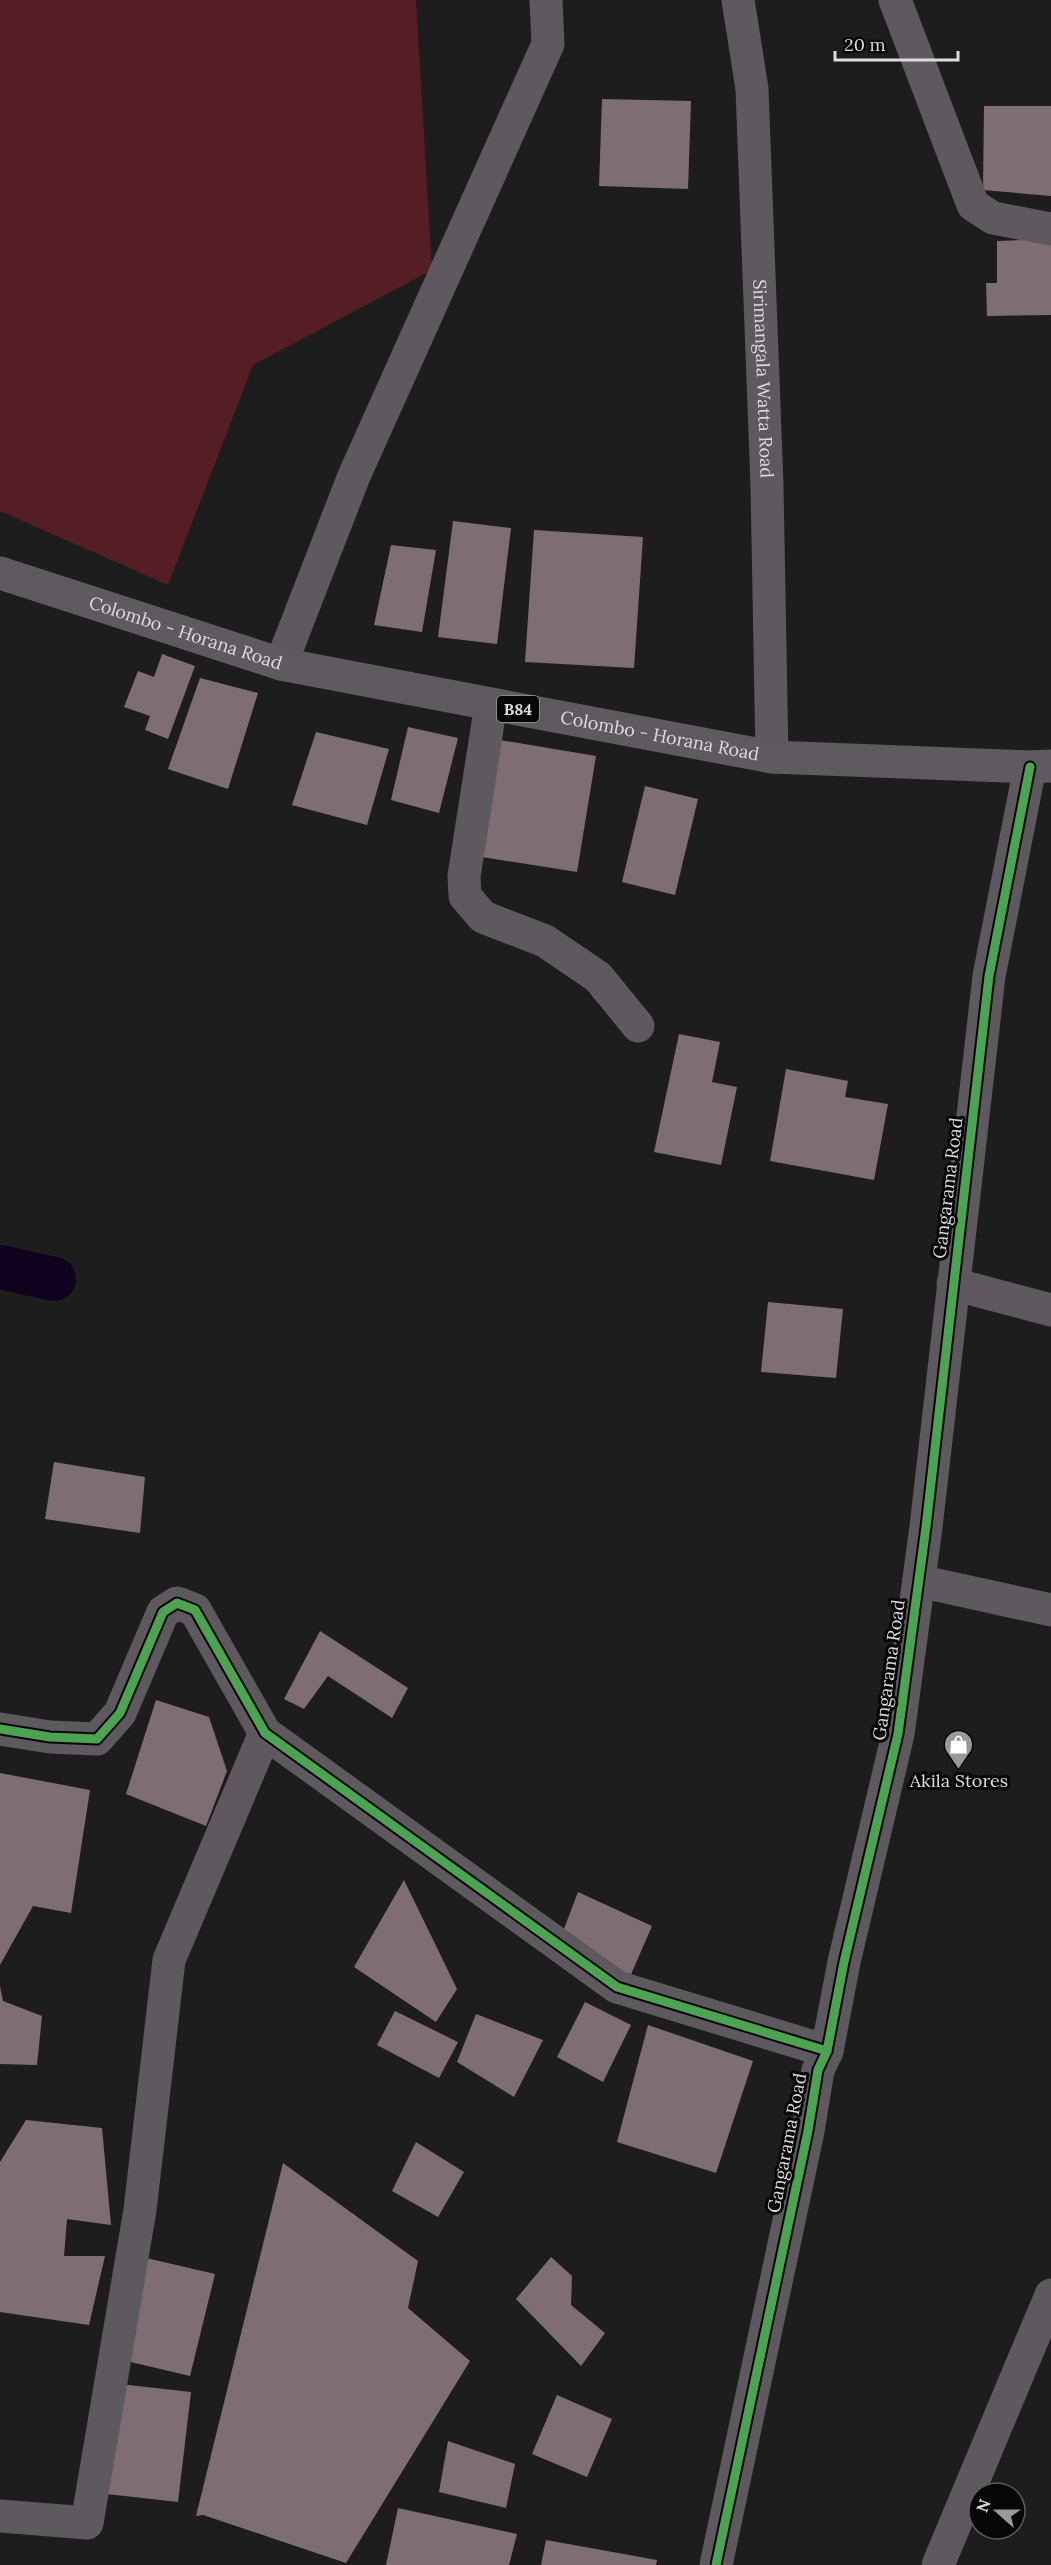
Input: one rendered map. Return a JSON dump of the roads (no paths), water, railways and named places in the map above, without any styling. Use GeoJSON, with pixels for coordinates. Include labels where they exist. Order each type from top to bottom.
{"type":"FeatureCollection","features":[{"type":"Feature","properties":{"kind":"main road","name":"Colombo - Horana Road"},"geometry":{"type":"LineString","coordinates":[[0,573],[281,664],[772,757],[1040,766]]}},
{"type":"Feature","properties":{"kind":"street"},"geometry":{"type":"LineString","coordinates":[[281,664],[354,476],[548,44],[546,0]]}},
{"type":"Feature","properties":{"kind":"street","name":"Sirimangala Watta Road"},"geometry":{"type":"LineString","coordinates":[[738,0],[752,88],[767,485],[772,757]]}},
{"type":"Feature","properties":{"kind":"street"},"geometry":{"type":"LineString","coordinates":[[895,0],[973,205],[993,218],[1051,229]]}},
{"type":"Feature","properties":{"kind":"street"},"geometry":{"type":"LineString","coordinates":[[491,704],[464,876],[465,896],[483,917],[545,941],[598,977],[638,1026]]}},
{"type":"Feature","properties":{"kind":"street","name":"Gangarama Road"},"geometry":{"type":"LineString","coordinates":[[716,2565],[808,2131],[818,2070],[827,2051],[844,1962],[898,1734],[919,1581],[989,976],[1040,766]]}},
{"type":"Feature","properties":{"kind":"street"},"geometry":{"type":"LineString","coordinates":[[953,1284],[1051,1310]]}},
{"type":"Feature","properties":{"kind":"street"},"geometry":{"type":"LineString","coordinates":[[919,1581],[1051,1610]]}},
{"type":"Feature","properties":{"kind":"street"},"geometry":{"type":"LineString","coordinates":[[0,1729],[50,1737],[97,1739],[120,1713],[163,1612],[177,1604],[195,1610],[265,1733],[617,1987],[827,2051]]}},
{"type":"Feature","properties":{"kind":"street"},"geometry":{"type":"LineString","coordinates":[[0,2516],[87,2523],[140,2210],[169,1960],[265,1733]]}},
{"type":"Feature","properties":{"kind":"street"},"geometry":{"type":"LineString","coordinates":[[938,2565],[1051,2295]]}},
{"type":"Feature","properties":{"kind":"waterway"},"geometry":{"type":"LineString","coordinates":[[0,1267],[54,1279]]}},
{"type":"Feature","properties":{"kind":"place","name":"Akila Stores"},"geometry":{"type":"Point","coordinates":[959,1770]}}]}
